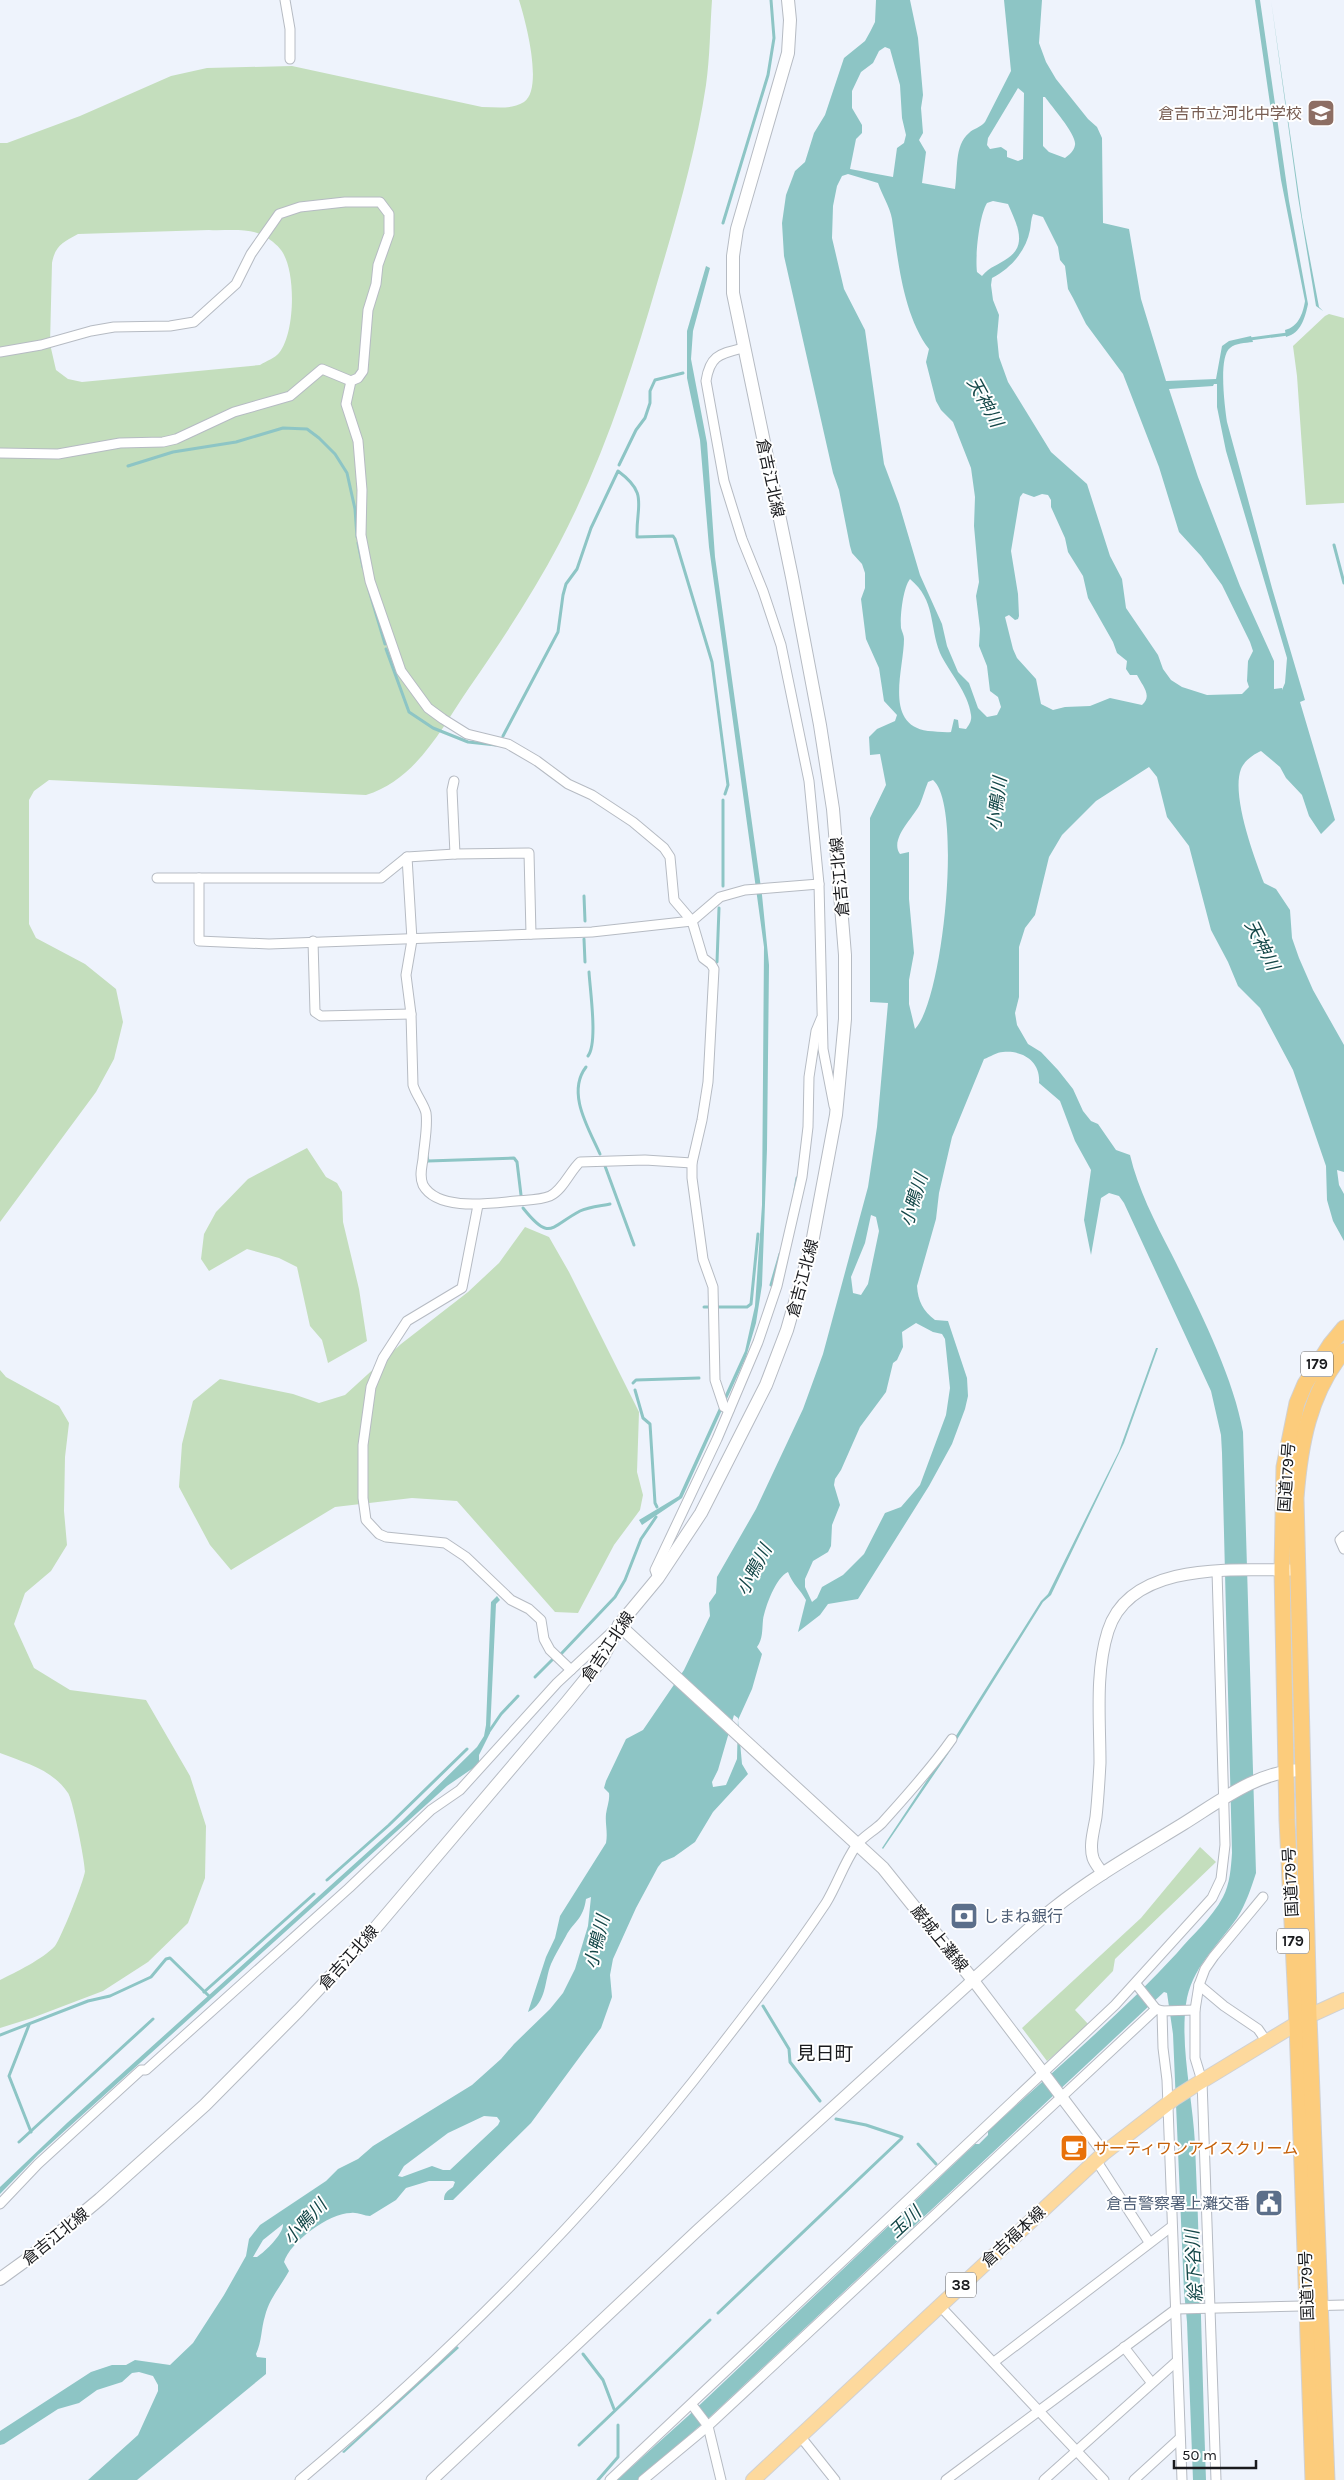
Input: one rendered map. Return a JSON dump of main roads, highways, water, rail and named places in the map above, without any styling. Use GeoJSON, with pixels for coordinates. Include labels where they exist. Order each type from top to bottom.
{"type":"FeatureCollection","features":[{"type":"Feature","properties":{"kind":"highway","name":"国道179号"},"geometry":{"type":"LineString","coordinates":[[1303,2020],[1287,1820],[1282,1570],[1284,1467],[1297,1404],[1318,1362],[1344,1328]]}},
{"type":"Feature","properties":{"kind":"highway","name":"国道179号"},"geometry":{"type":"LineString","coordinates":[[1313,2480],[1313,2305],[1303,2020],[1302,1770],[1296,1498],[1307,1423],[1325,1380],[1344,1352]]}},
{"type":"Feature","properties":{"kind":"highway","name":"国道179号"},"geometry":{"type":"LineString","coordinates":[[1313,2305],[1327,2480]]}},
{"type":"Feature","properties":{"kind":"main road","name":"倉吉江北線"},"geometry":{"type":"LineString","coordinates":[[0,2279],[29,2258],[114,2186],[205,2104],[299,2010],[372,1932],[567,1702],[602,1659],[620,1625],[658,1578],[702,1513],[766,1385],[787,1330],[812,1243],[836,1115],[845,1029],[845,955],[833,810],[820,726],[792,577],[733,294],[733,256],[737,229],[788,53],[790,20],[788,0]]}},
{"type":"Feature","properties":{"kind":"main road","name":"巌城上灘線"},"geometry":{"type":"LineString","coordinates":[[620,1625],[883,1868],[973,1980],[1053,1909],[1103,1874],[1225,1797],[1267,1776],[1287,1770],[1302,1770]]}},
{"type":"Feature","properties":{"kind":"main road","name":"倉吉福本線"},"geometry":{"type":"LineString","coordinates":[[753,2480],[1100,2156],[1171,2101],[1199,2082],[1303,2020],[1344,2000]]}},
{"type":"Feature","properties":{"kind":"water"},"geometry":{"type":"Polygon","coordinates":[[[876,0],[910,0],[918,38],[923,95],[921,108],[923,133],[919,140],[926,152],[922,183],[955,189],[961,144],[969,133],[985,122],[1011,71],[1004,0],[1042,0],[1039,43],[1046,62],[1056,79],[1088,119],[1097,127],[1102,138],[1103,223],[1129,229],[1141,299],[1166,381],[1216,379],[1222,346],[1229,341],[1251,336],[1253,342],[1235,345],[1226,353],[1223,383],[1227,422],[1272,588],[1305,700],[1300,702],[1335,820],[1321,834],[1309,816],[1302,795],[1286,778],[1280,767],[1261,751],[1242,766],[1239,780],[1241,810],[1264,883],[1276,889],[1290,910],[1292,938],[1299,958],[1313,990],[1344,1045],[1344,1172],[1337,1170],[1339,1185],[1344,1194],[1344,1241],[1333,1221],[1327,1200],[1326,1166],[1293,1070],[1260,1008],[1238,986],[1211,930],[1189,846],[1167,817],[1157,777],[1149,767],[1096,801],[1062,835],[1049,857],[1035,915],[1025,928],[1019,947],[1019,997],[1015,1013],[1017,1025],[1028,1044],[1041,1052],[1058,1070],[1073,1089],[1083,1111],[1091,1121],[1098,1124],[1116,1150],[1130,1155],[1148,1205],[1203,1317],[1223,1364],[1243,1432],[1256,1873],[1240,1913],[1206,1958],[1193,1979],[1186,2004],[1185,2021],[1186,2056],[1195,2144],[1206,2480],[1193,2480],[1173,2034],[1167,1993],[1164,1992],[712,2415],[638,2480],[617,2480],[688,2416],[975,2144],[979,2144],[988,2135],[988,2131],[1132,2000],[1208,1919],[1223,1897],[1227,1887],[1232,1853],[1222,1453],[1221,1435],[1211,1391],[1124,1203],[1119,1196],[1109,1193],[1101,1198],[1091,1255],[1084,1220],[1091,1170],[1075,1141],[1060,1101],[1039,1083],[1039,1076],[1034,1063],[1024,1055],[1003,1052],[984,1059],[952,1137],[939,1193],[936,1219],[917,1286],[920,1301],[927,1313],[935,1320],[948,1321],[967,1378],[968,1396],[952,1444],[929,1486],[858,1599],[828,1604],[820,1615],[798,1632],[806,1600],[788,1572],[775,1586],[766,1608],[761,1638],[757,1647],[762,1654],[752,1689],[738,1720],[742,1764],[748,1774],[713,1812],[695,1842],[674,1857],[662,1862],[658,1867],[636,1908],[613,1959],[610,1975],[612,1997],[601,2028],[531,2123],[453,2200],[444,2200],[444,2198],[446,2192],[453,2187],[455,2182],[429,2181],[406,2188],[396,2200],[370,2216],[353,2213],[342,2214],[322,2223],[302,2238],[288,2254],[284,2262],[289,2271],[269,2304],[264,2321],[256,2354],[257,2357],[266,2358],[266,2374],[137,2480],[88,2480],[138,2435],[158,2391],[158,2385],[153,2376],[139,2372],[132,2373],[122,2382],[97,2390],[79,2403],[58,2409],[0,2445],[0,2431],[91,2372],[112,2365],[126,2365],[135,2360],[170,2365],[193,2343],[224,2295],[246,2256],[249,2239],[260,2225],[326,2181],[338,2169],[358,2159],[373,2146],[472,2085],[501,2059],[563,1993],[575,1969],[588,1926],[591,1897],[586,1899],[583,1912],[569,1931],[553,1961],[539,2003],[528,2012],[546,1957],[555,1938],[560,1916],[606,1843],[606,1814],[609,1793],[604,1788],[606,1781],[626,1739],[643,1730],[684,1670],[710,1616],[709,1603],[716,1593],[717,1577],[756,1509],[803,1409],[823,1354],[868,1187],[877,1127],[888,1003],[870,1002],[870,818],[886,785],[880,754],[870,755],[869,737],[877,729],[895,721],[897,715],[884,701],[879,668],[866,639],[861,599],[865,588],[865,573],[862,564],[852,553],[850,546],[839,490],[833,473],[784,256],[782,223],[786,195],[795,171],[805,162],[814,133],[825,115],[844,58],[865,41],[875,22],[876,0]],[[885,47],[879,51],[873,63],[861,72],[852,91],[852,108],[862,125],[862,133],[856,139],[850,169],[893,177],[897,148],[904,143],[906,135],[902,118],[900,85],[890,49],[885,47]],[[1018,88],[988,138],[987,145],[990,149],[1001,147],[1007,151],[1007,157],[1018,161],[1023,159],[1024,93],[1018,88]],[[1043,97],[1043,146],[1049,152],[1065,158],[1074,149],[1075,140],[1063,121],[1045,97],[1043,97]],[[848,174],[842,176],[837,186],[833,206],[832,238],[844,289],[865,330],[884,464],[899,504],[920,575],[942,624],[947,646],[958,672],[969,683],[978,708],[987,717],[997,715],[1001,707],[998,697],[990,691],[987,666],[979,646],[980,629],[976,596],[979,582],[974,526],[975,497],[971,468],[953,422],[941,410],[936,401],[926,362],[929,349],[920,335],[907,304],[899,269],[891,214],[878,183],[848,174]],[[993,201],[987,203],[982,217],[977,247],[977,272],[982,276],[1014,252],[1018,246],[1019,239],[1017,225],[1008,204],[993,201]],[[1033,214],[1028,238],[1021,252],[1011,264],[992,278],[991,285],[993,300],[999,315],[997,337],[999,357],[1008,382],[1051,452],[1087,484],[1110,556],[1122,579],[1126,608],[1158,655],[1163,669],[1171,680],[1182,687],[1207,695],[1242,694],[1249,687],[1247,681],[1248,661],[1253,651],[1250,642],[1222,585],[1201,556],[1179,532],[1159,467],[1123,374],[1086,324],[1068,289],[1065,266],[1060,260],[1058,247],[1043,217],[1033,214]],[[1217,384],[1213,386],[1169,389],[1198,477],[1240,586],[1274,661],[1274,689],[1282,688],[1282,690],[1285,683],[1287,658],[1226,451],[1217,407],[1217,384]],[[1023,493],[1020,497],[1011,551],[1018,594],[1018,619],[1015,620],[1009,615],[1005,617],[1017,658],[1036,679],[1041,704],[1053,710],[1065,707],[1090,706],[1110,698],[1142,705],[1145,702],[1147,694],[1144,687],[1137,675],[1130,675],[1126,669],[1127,661],[1117,653],[1113,642],[1088,598],[1083,576],[1068,552],[1065,538],[1051,507],[1051,500],[1048,495],[1042,494],[1034,497],[1023,493]],[[910,579],[904,595],[901,628],[904,639],[899,694],[905,718],[914,727],[928,731],[951,732],[954,719],[958,720],[959,728],[966,729],[971,719],[969,707],[963,691],[940,653],[931,614],[924,596],[910,579]],[[933,780],[928,782],[920,804],[900,835],[897,848],[900,854],[909,852],[909,899],[914,953],[909,980],[909,1004],[915,1029],[925,1011],[934,982],[946,903],[948,862],[947,826],[942,797],[933,780]],[[871,1215],[865,1243],[851,1277],[853,1293],[861,1295],[868,1284],[879,1231],[876,1217],[871,1215]],[[916,1323],[902,1332],[903,1347],[897,1360],[893,1363],[886,1392],[860,1427],[841,1470],[835,1479],[834,1485],[840,1505],[832,1525],[831,1546],[828,1552],[813,1561],[805,1579],[805,1587],[812,1602],[817,1598],[822,1587],[843,1575],[864,1554],[885,1513],[901,1507],[920,1485],[946,1415],[950,1388],[945,1339],[942,1334],[933,1332],[916,1323]],[[734,1715],[718,1770],[712,1782],[713,1787],[726,1785],[737,1759],[738,1718],[734,1715]],[[484,2116],[448,2133],[404,2166],[398,2176],[402,2177],[432,2166],[443,2170],[450,2170],[500,2121],[497,2117],[484,2116]],[[283,2224],[263,2240],[253,2257],[257,2257],[278,2237],[283,2224]]]}},
{"type":"Feature","properties":{"kind":"water"},"geometry":{"type":"Polygon","coordinates":[[[1255,0],[1260,0],[1289,201],[1308,304],[1304,320],[1299,328],[1286,337],[1285,330],[1297,323],[1303,311],[1305,301],[1281,180],[1255,0]]]}},
{"type":"Feature","properties":{"kind":"water"},"geometry":{"type":"Polygon","coordinates":[[[1271,0],[1302,217],[1319,307],[1323,311],[1316,306],[1298,197],[1271,0]]]}},
{"type":"Feature","properties":{"kind":"water"},"geometry":{"type":"Polygon","coordinates":[[[706,266],[710,268],[693,331],[691,359],[707,443],[715,557],[762,895],[769,965],[767,1149],[762,1285],[756,1323],[746,1357],[682,1498],[642,1525],[639,1520],[679,1496],[745,1351],[755,1306],[762,1205],[764,947],[709,547],[700,440],[687,378],[687,331],[706,266]]]}},
{"type":"Feature","properties":{"kind":"water"},"geometry":{"type":"Polygon","coordinates":[[[1156,1348],[1158,1348],[1124,1443],[1051,1595],[1043,1602],[948,1754],[883,1849],[1041,1601],[1048,1594],[1119,1451],[1156,1348]]]}},
{"type":"Feature","properties":{"kind":"water"},"geometry":{"type":"Polygon","coordinates":[[[497,1596],[500,1600],[496,1604],[490,1733],[479,1755],[479,1764],[447,1786],[38,2155],[0,2194],[0,2187],[67,2123],[401,1822],[477,1747],[484,1736],[486,1725],[491,1602],[497,1596]]]}},
{"type":"Feature","properties":{"kind":"water"},"geometry":{"type":"Polygon","coordinates":[[[457,2346],[459,2348],[344,2453],[342,2452],[457,2346]]]}},
{"type":"Feature","properties":{"kind":"waterway"},"geometry":{"type":"LineString","coordinates":[[723,223],[768,75],[774,38],[771,0]]}},
{"type":"Feature","properties":{"kind":"waterway"},"geometry":{"type":"LineString","coordinates":[[1250,339],[1288,334]]}},
{"type":"Feature","properties":{"kind":"waterway"},"geometry":{"type":"LineString","coordinates":[[619,465],[636,430],[645,418],[650,403],[650,391],[655,380],[683,373]]}},
{"type":"Feature","properties":{"kind":"waterway"},"geometry":{"type":"LineString","coordinates":[[128,466],[173,452],[236,442],[283,428],[307,429],[335,454],[347,473],[355,509],[357,537]]}},
{"type":"Feature","properties":{"kind":"waterway"},"geometry":{"type":"LineString","coordinates":[[503,736],[558,632],[566,584],[577,569],[591,528],[618,471],[628,479],[637,493],[639,500],[637,537],[673,536],[675,539],[712,662],[728,785],[725,794]]}},
{"type":"Feature","properties":{"kind":"waterway"},"geometry":{"type":"LineString","coordinates":[[358,543],[363,567]]}},
{"type":"Feature","properties":{"kind":"waterway"},"geometry":{"type":"LineString","coordinates":[[1334,545],[1344,583]]}},
{"type":"Feature","properties":{"kind":"waterway"},"geometry":{"type":"LineString","coordinates":[[369,590],[385,644]]}},
{"type":"Feature","properties":{"kind":"waterway"},"geometry":{"type":"LineString","coordinates":[[386,649],[409,712],[433,728],[468,742],[496,745]]}},
{"type":"Feature","properties":{"kind":"waterway"},"geometry":{"type":"LineString","coordinates":[[723,800],[723,886]]}},
{"type":"Feature","properties":{"kind":"waterway"},"geometry":{"type":"LineString","coordinates":[[584,896],[585,921]]}},
{"type":"Feature","properties":{"kind":"waterway"},"geometry":{"type":"LineString","coordinates":[[717,962],[719,908]]}},
{"type":"Feature","properties":{"kind":"waterway"},"geometry":{"type":"LineString","coordinates":[[584,939],[585,962]]}},
{"type":"Feature","properties":{"kind":"waterway"},"geometry":{"type":"LineString","coordinates":[[588,1056],[593,1040],[589,972]]}},
{"type":"Feature","properties":{"kind":"waterway"},"geometry":{"type":"LineString","coordinates":[[586,1067],[580,1077],[579,1099],[585,1122],[600,1154]]}},
{"type":"Feature","properties":{"kind":"waterway"},"geometry":{"type":"LineString","coordinates":[[427,1156],[428,1161],[514,1158],[517,1162],[521,1195]]}},
{"type":"Feature","properties":{"kind":"waterway"},"geometry":{"type":"LineString","coordinates":[[605,1166],[634,1245]]}},
{"type":"Feature","properties":{"kind":"waterway"},"geometry":{"type":"LineString","coordinates":[[795,1190],[797,1178]]}},
{"type":"Feature","properties":{"kind":"waterway"},"geometry":{"type":"LineString","coordinates":[[523,1208],[539,1225],[550,1228],[583,1210],[610,1204]]}},
{"type":"Feature","properties":{"kind":"waterway"},"geometry":{"type":"LineString","coordinates":[[704,1307],[747,1307],[751,1304],[758,1234]]}},
{"type":"Feature","properties":{"kind":"waterway"},"geometry":{"type":"LineString","coordinates":[[771,1285],[780,1254]]}},
{"type":"Feature","properties":{"kind":"waterway"},"geometry":{"type":"LineString","coordinates":[[633,1383],[636,1380],[699,1378]]}},
{"type":"Feature","properties":{"kind":"waterway"},"geometry":{"type":"LineString","coordinates":[[635,1390],[643,1418],[650,1424],[655,1503],[657,1507]]}},
{"type":"Feature","properties":{"kind":"waterway"},"geometry":{"type":"LineString","coordinates":[[561,1654],[615,1597],[625,1580],[641,1539],[656,1517]]}},
{"type":"Feature","properties":{"kind":"waterway"},"geometry":{"type":"LineString","coordinates":[[535,1677],[553,1659]]}},
{"type":"Feature","properties":{"kind":"waterway"},"geometry":{"type":"LineString","coordinates":[[488,1733],[501,1714],[518,1696]]}},
{"type":"Feature","properties":{"kind":"waterway"},"geometry":{"type":"LineString","coordinates":[[327,1880],[389,1825],[467,1749]]}},
{"type":"Feature","properties":{"kind":"waterway"},"geometry":{"type":"LineString","coordinates":[[204,1992],[314,1894]]}},
{"type":"Feature","properties":{"kind":"waterway"},"geometry":{"type":"LineString","coordinates":[[0,2035],[88,2001],[110,1996],[151,1977],[166,1959],[170,1958],[210,1997]]}},
{"type":"Feature","properties":{"kind":"waterway"},"geometry":{"type":"LineString","coordinates":[[763,2006],[789,2049],[790,2062],[820,2101]]}},
{"type":"Feature","properties":{"kind":"waterway"},"geometry":{"type":"LineString","coordinates":[[19,2142],[153,2019]]}},
{"type":"Feature","properties":{"kind":"waterway"},"geometry":{"type":"LineString","coordinates":[[29,2025],[9,2076],[31,2132]]}},
{"type":"Feature","properties":{"kind":"waterway"},"geometry":{"type":"LineString","coordinates":[[718,2313],[902,2137],[866,2125],[836,2119]]}},
{"type":"Feature","properties":{"kind":"waterway"},"geometry":{"type":"LineString","coordinates":[[918,2144],[936,2164]]}},
{"type":"Feature","properties":{"kind":"waterway"},"geometry":{"type":"LineString","coordinates":[[579,2445],[710,2320]]}},
{"type":"Feature","properties":{"kind":"waterway"},"geometry":{"type":"LineString","coordinates":[[583,2354],[603,2380],[614,2409]]}},
{"type":"Feature","properties":{"kind":"waterway"},"geometry":{"type":"LineString","coordinates":[[598,2480],[618,2457],[618,2425]]}},
{"type":"Feature","properties":{"kind":"place","name":"倉吉市立河北中学校"},"geometry":{"type":"Point","coordinates":[1321,113]}},
{"type":"Feature","properties":{"kind":"place","name":"しまね銀行"},"geometry":{"type":"Point","coordinates":[964,1916]}},
{"type":"Feature","properties":{"kind":"place","name":"サーティワンアイスクリーム"},"geometry":{"type":"Point","coordinates":[1074,2148]}},
{"type":"Feature","properties":{"kind":"place","name":"倉吉警察署上灘交番"},"geometry":{"type":"Point","coordinates":[1269,2203]}},
{"type":"Feature","properties":{"kind":"district","name":"見日町"},"geometry":{"type":"Point","coordinates":[825,2053]}},
{"type":"Feature","properties":{"kind":"water label","name":"天神川"},"geometry":{"type":"Point","coordinates":[985,402]}},
{"type":"Feature","properties":{"kind":"water label","name":"小鴨川"},"geometry":{"type":"Point","coordinates":[997,804]}},
{"type":"Feature","properties":{"kind":"water label","name":"天神川"},"geometry":{"type":"Point","coordinates":[1262,945]}},
{"type":"Feature","properties":{"kind":"water label","name":"小鴨川"},"geometry":{"type":"Point","coordinates":[914,1200]}},
{"type":"Feature","properties":{"kind":"water label","name":"小鴨川"},"geometry":{"type":"Point","coordinates":[754,1570]}},
{"type":"Feature","properties":{"kind":"water label","name":"小鴨川"},"geometry":{"type":"Point","coordinates":[597,1942]}},
{"type":"Feature","properties":{"kind":"water label","name":"小鴨川"},"geometry":{"type":"Point","coordinates":[305,2222]}},
{"type":"Feature","properties":{"kind":"water label","name":"玉川"},"geometry":{"type":"Point","coordinates":[905,2222]}},
{"type":"Feature","properties":{"kind":"water label","name":"絵下谷川"},"geometry":{"type":"Point","coordinates":[1194,2266]}}]}
